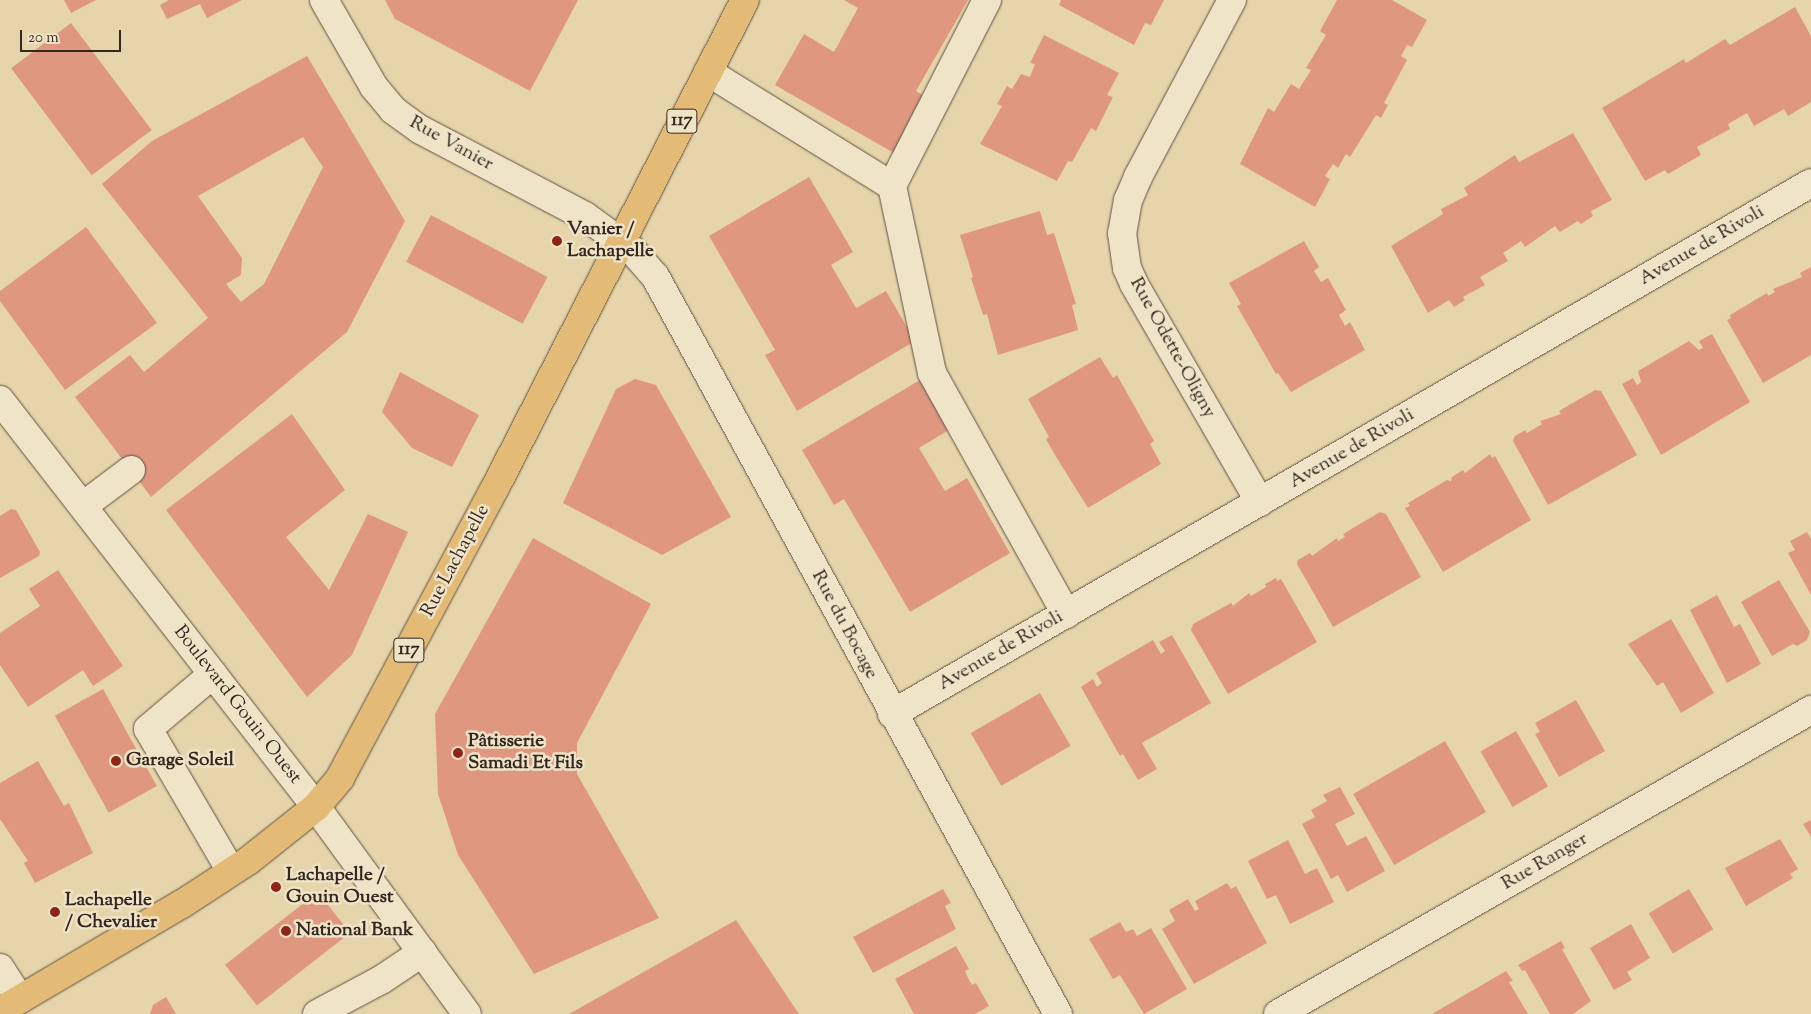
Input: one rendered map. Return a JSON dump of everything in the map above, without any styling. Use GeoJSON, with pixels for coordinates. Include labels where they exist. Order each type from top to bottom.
{"type":"FeatureCollection","features":[{"type":"Feature","properties":{"kind":"main road","name":"Rue Lachapelle"},"geometry":{"type":"LineString","coordinates":[[10,1005],[231,872],[316,807],[350,761],[620,243],[744,0]]}},
{"type":"Feature","properties":{"kind":"street","name":"Rue Vanier"},"geometry":{"type":"LineString","coordinates":[[324,0],[374,87],[393,110],[421,130],[585,216],[620,243]]}},
{"type":"Feature","properties":{"kind":"street"},"geometry":{"type":"LineString","coordinates":[[987,0],[892,186],[932,374],[1066,614]]}},
{"type":"Feature","properties":{"kind":"street","name":"Rue Odette-Oligny"},"geometry":{"type":"LineString","coordinates":[[1232,0],[1138,177],[1128,200],[1122,232],[1127,268],[1134,284],[1260,502]]}},
{"type":"Feature","properties":{"kind":"street"},"geometry":{"type":"LineString","coordinates":[[708,72],[892,186]]}},
{"type":"Feature","properties":{"kind":"street","name":"Avenue de Rivoli"},"geometry":{"type":"LineString","coordinates":[[892,714],[1811,183]]}},
{"type":"Feature","properties":{"kind":"street","name":"Rue du Bocage"},"geometry":{"type":"LineString","coordinates":[[620,243],[655,276],[892,714],[1058,1014]]}},
{"type":"Feature","properties":{"kind":"street","name":"Boulevard Gouin Ouest"},"geometry":{"type":"LineString","coordinates":[[0,400],[316,807],[467,1014]]}},
{"type":"Feature","properties":{"kind":"street"},"geometry":{"type":"LineString","coordinates":[[83,506],[131,470]]}},
{"type":"Feature","properties":{"kind":"street"},"geometry":{"type":"LineString","coordinates":[[213,674],[148,729],[231,872]]}},
{"type":"Feature","properties":{"kind":"street","name":"Rue Ranger"},"geometry":{"type":"LineString","coordinates":[[1278,1014],[1811,710]]}},
{"type":"Feature","properties":{"kind":"street"},"geometry":{"type":"LineString","coordinates":[[317,1014],[381,980],[423,952]]}},
{"type":"Feature","properties":{"kind":"street"},"geometry":{"type":"LineString","coordinates":[[0,968],[10,1005]]}},
{"type":"Feature","properties":{"kind":"building"},"geometry":{"type":"Polygon","coordinates":[[[64,0],[96,0],[71,13],[64,0]]]}},
{"type":"Feature","properties":{"kind":"building"},"geometry":{"type":"Polygon","coordinates":[[[169,0],[242,0],[207,18],[200,4],[167,19],[160,5],[169,0]]]}},
{"type":"Feature","properties":{"kind":"building"},"geometry":{"type":"Polygon","coordinates":[[[385,0],[578,0],[530,91],[395,19],[385,0]]]}},
{"type":"Feature","properties":{"kind":"building"},"geometry":{"type":"Polygon","coordinates":[[[844,0],[968,0],[916,91],[926,97],[894,153],[775,85],[804,34],[834,52],[858,8],[844,0]]]}},
{"type":"Feature","properties":{"kind":"building"},"geometry":{"type":"Polygon","coordinates":[[[1061,0],[1164,0],[1151,25],[1145,23],[1134,45],[1059,5],[1061,0]]]}},
{"type":"Feature","properties":{"kind":"building"},"geometry":{"type":"Polygon","coordinates":[[[1337,0],[1392,0],[1427,20],[1412,47],[1407,45],[1401,56],[1407,60],[1384,103],[1388,105],[1381,118],[1376,115],[1350,157],[1346,154],[1338,168],[1333,164],[1325,176],[1330,179],[1315,207],[1240,164],[1268,108],[1274,112],[1291,84],[1299,89],[1311,70],[1306,68],[1326,35],[1320,31],[1337,0]]]}},
{"type":"Feature","properties":{"kind":"building"},"geometry":{"type":"Polygon","coordinates":[[[1795,7],[1811,36],[1811,102],[1788,116],[1784,109],[1754,126],[1747,113],[1728,124],[1730,129],[1697,147],[1701,155],[1668,174],[1665,170],[1645,181],[1602,108],[1684,59],[1686,63],[1725,39],[1730,45],[1795,7]]]}},
{"type":"Feature","properties":{"kind":"building"},"geometry":{"type":"Polygon","coordinates":[[[71,23],[152,130],[92,175],[11,68],[71,23]]]}},
{"type":"Feature","properties":{"kind":"building"},"geometry":{"type":"Polygon","coordinates":[[[1044,35],[1119,73],[1107,95],[1113,97],[1096,131],[1091,128],[1072,162],[1068,161],[1057,181],[980,144],[1002,106],[997,104],[1007,86],[1012,89],[1021,74],[1030,77],[1035,64],[1030,63],[1044,35]]]}},
{"type":"Feature","properties":{"kind":"building"},"geometry":{"type":"Polygon","coordinates":[[[307,56],[405,221],[347,332],[151,497],[75,397],[130,355],[144,372],[208,318],[102,184],[152,141],[307,56]],[[303,137],[198,196],[242,258],[241,275],[226,284],[241,302],[264,284],[323,167],[303,137]]]}},
{"type":"Feature","properties":{"kind":"building"},"geometry":{"type":"Polygon","coordinates":[[[1573,133],[1612,200],[1591,211],[1593,216],[1581,224],[1578,221],[1560,232],[1555,226],[1525,247],[1521,241],[1503,253],[1508,261],[1480,277],[1485,285],[1463,297],[1465,300],[1454,307],[1449,300],[1428,313],[1391,246],[1443,214],[1441,209],[1468,195],[1464,188],[1515,155],[1519,162],[1573,133]]]}},
{"type":"Feature","properties":{"kind":"building"},"geometry":{"type":"Polygon","coordinates":[[[809,177],[853,252],[831,265],[856,308],[886,291],[915,341],[797,411],[765,355],[775,350],[709,236],[809,177]]]}},
{"type":"Feature","properties":{"kind":"building"},"geometry":{"type":"Polygon","coordinates":[[[1040,211],[1047,235],[1054,233],[1076,304],[1072,305],[1078,330],[998,355],[987,314],[983,315],[971,278],[973,277],[960,235],[1040,211]]]}},
{"type":"Feature","properties":{"kind":"building"},"geometry":{"type":"Polygon","coordinates":[[[431,215],[548,277],[523,324],[406,262],[431,215]]]}},
{"type":"Feature","properties":{"kind":"building"},"geometry":{"type":"Polygon","coordinates":[[[86,227],[157,323],[65,390],[0,301],[0,291],[86,227]]]}},
{"type":"Feature","properties":{"kind":"building"},"geometry":{"type":"Polygon","coordinates":[[[1304,241],[1319,267],[1314,271],[1321,282],[1328,278],[1346,310],[1339,315],[1345,326],[1350,322],[1365,350],[1291,392],[1278,373],[1276,374],[1237,306],[1241,304],[1229,283],[1304,241]]]}},
{"type":"Feature","properties":{"kind":"building"},"geometry":{"type":"Polygon","coordinates":[[[1811,267],[1811,355],[1763,383],[1727,320],[1731,318],[1730,315],[1767,293],[1768,296],[1775,292],[1773,289],[1802,277],[1800,273],[1811,267]]]}},
{"type":"Feature","properties":{"kind":"building"},"geometry":{"type":"Polygon","coordinates":[[[1712,334],[1750,402],[1661,455],[1622,384],[1633,378],[1637,385],[1641,382],[1638,371],[1689,341],[1699,350],[1703,348],[1699,341],[1712,334]]]}},
{"type":"Feature","properties":{"kind":"building"},"geometry":{"type":"Polygon","coordinates":[[[1100,357],[1113,378],[1117,375],[1154,441],[1150,444],[1161,464],[1088,508],[1046,439],[1049,437],[1028,399],[1100,357]]]}},
{"type":"Feature","properties":{"kind":"building"},"geometry":{"type":"Polygon","coordinates":[[[400,372],[479,415],[452,467],[412,448],[382,412],[400,372]]]}},
{"type":"Feature","properties":{"kind":"building"},"geometry":{"type":"Polygon","coordinates":[[[635,379],[656,385],[731,517],[662,555],[563,503],[616,389],[635,379]]]}},
{"type":"Feature","properties":{"kind":"building"},"geometry":{"type":"Polygon","coordinates":[[[920,380],[949,430],[919,448],[945,491],[967,478],[1010,553],[910,612],[844,499],[834,505],[802,450],[920,380]]]}},
{"type":"Feature","properties":{"kind":"building"},"geometry":{"type":"Polygon","coordinates":[[[1595,390],[1601,391],[1637,455],[1548,505],[1513,441],[1515,436],[1525,430],[1527,433],[1542,424],[1540,421],[1561,414],[1559,411],[1595,390]]]}},
{"type":"Feature","properties":{"kind":"building"},"geometry":{"type":"Polygon","coordinates":[[[292,414],[345,490],[286,537],[329,590],[368,514],[408,532],[352,655],[307,697],[166,510],[292,414]]]}},
{"type":"Feature","properties":{"kind":"building"},"geometry":{"type":"Polygon","coordinates":[[[1490,454],[1492,458],[1495,456],[1531,520],[1443,572],[1405,508],[1410,506],[1408,503],[1447,480],[1451,481],[1452,477],[1463,470],[1465,473],[1490,454]]]}},
{"type":"Feature","properties":{"kind":"building"},"geometry":{"type":"Polygon","coordinates":[[[11,509],[16,510],[40,552],[39,556],[0,578],[0,516],[11,509]]]}},
{"type":"Feature","properties":{"kind":"building"},"geometry":{"type":"Polygon","coordinates":[[[1380,512],[1386,514],[1421,577],[1333,627],[1297,564],[1298,560],[1310,553],[1312,556],[1337,538],[1338,541],[1345,537],[1343,534],[1380,512]]]}},
{"type":"Feature","properties":{"kind":"building"},"geometry":{"type":"Polygon","coordinates":[[[1807,532],[1811,539],[1811,595],[1788,553],[1795,550],[1790,541],[1807,532]]]}},
{"type":"Feature","properties":{"kind":"building"},"geometry":{"type":"Polygon","coordinates":[[[533,538],[651,604],[577,743],[577,774],[659,918],[534,974],[458,855],[438,794],[435,714],[533,538]]]}},
{"type":"Feature","properties":{"kind":"building"},"geometry":{"type":"Polygon","coordinates":[[[58,570],[123,666],[93,686],[83,670],[28,707],[0,665],[0,633],[40,606],[29,589],[58,570]]]}},
{"type":"Feature","properties":{"kind":"building"},"geometry":{"type":"Polygon","coordinates":[[[1276,578],[1277,581],[1281,579],[1317,642],[1228,694],[1191,630],[1193,624],[1231,603],[1233,606],[1249,593],[1251,596],[1266,587],[1265,584],[1276,578]]]}},
{"type":"Feature","properties":{"kind":"building"},"geometry":{"type":"Polygon","coordinates":[[[1779,580],[1810,632],[1807,640],[1797,646],[1793,644],[1772,656],[1741,602],[1779,580]]]}},
{"type":"Feature","properties":{"kind":"building"},"geometry":{"type":"Polygon","coordinates":[[[1717,595],[1734,627],[1740,624],[1761,664],[1727,683],[1690,610],[1717,595]]]}},
{"type":"Feature","properties":{"kind":"building"},"geometry":{"type":"Polygon","coordinates":[[[1671,619],[1714,693],[1681,713],[1663,682],[1657,686],[1628,644],[1671,619]]]}},
{"type":"Feature","properties":{"kind":"building"},"geometry":{"type":"Polygon","coordinates":[[[1172,635],[1211,703],[1142,743],[1157,769],[1138,780],[1123,754],[1120,756],[1081,687],[1093,679],[1097,687],[1102,683],[1096,673],[1153,640],[1161,654],[1165,651],[1159,642],[1172,635]]]}},
{"type":"Feature","properties":{"kind":"building"},"geometry":{"type":"Polygon","coordinates":[[[103,689],[157,786],[109,813],[55,716],[103,689]]]}},
{"type":"Feature","properties":{"kind":"building"},"geometry":{"type":"Polygon","coordinates":[[[1040,693],[1070,746],[1001,786],[971,733],[1040,693]]]}},
{"type":"Feature","properties":{"kind":"building"},"geometry":{"type":"Polygon","coordinates":[[[1576,700],[1605,751],[1559,777],[1535,734],[1540,732],[1535,723],[1576,700]]]}},
{"type":"Feature","properties":{"kind":"building"},"geometry":{"type":"Polygon","coordinates":[[[1516,731],[1548,786],[1512,807],[1480,752],[1516,731]]]}},
{"type":"Feature","properties":{"kind":"building"},"geometry":{"type":"Polygon","coordinates":[[[1445,741],[1486,812],[1394,865],[1353,794],[1445,741]]]}},
{"type":"Feature","properties":{"kind":"building"},"geometry":{"type":"Polygon","coordinates":[[[38,761],[64,806],[69,803],[93,853],[35,883],[24,863],[28,861],[0,819],[0,783],[38,761]]]}},
{"type":"Feature","properties":{"kind":"building"},"geometry":{"type":"Polygon","coordinates":[[[1340,787],[1355,814],[1335,824],[1347,846],[1366,836],[1385,871],[1347,892],[1338,875],[1331,879],[1302,824],[1315,817],[1311,810],[1327,801],[1323,795],[1340,787]]]}},
{"type":"Feature","properties":{"kind":"building"},"geometry":{"type":"Polygon","coordinates":[[[1811,820],[1811,837],[1803,824],[1811,820]]]}},
{"type":"Feature","properties":{"kind":"building"},"geometry":{"type":"Polygon","coordinates":[[[1780,839],[1798,869],[1790,874],[1793,878],[1746,906],[1725,868],[1780,839]]]}},
{"type":"Feature","properties":{"kind":"building"},"geometry":{"type":"Polygon","coordinates":[[[1288,840],[1305,874],[1317,868],[1334,902],[1290,924],[1276,895],[1267,899],[1248,861],[1288,840]]]}},
{"type":"Feature","properties":{"kind":"building"},"geometry":{"type":"Polygon","coordinates":[[[1227,883],[1231,889],[1236,886],[1267,943],[1194,984],[1162,929],[1175,921],[1169,910],[1188,899],[1195,911],[1199,909],[1195,901],[1227,883]]]}},
{"type":"Feature","properties":{"kind":"building"},"geometry":{"type":"Polygon","coordinates":[[[943,889],[951,903],[945,906],[956,929],[873,973],[853,937],[943,889]]]}},
{"type":"Feature","properties":{"kind":"building"},"geometry":{"type":"Polygon","coordinates":[[[1689,889],[1713,929],[1673,953],[1649,913],[1689,889]]]}},
{"type":"Feature","properties":{"kind":"building"},"geometry":{"type":"Polygon","coordinates":[[[318,892],[350,933],[257,1006],[225,965],[318,892]]]}},
{"type":"Feature","properties":{"kind":"building"},"geometry":{"type":"Polygon","coordinates":[[[736,920],[799,1014],[569,1014],[736,920]]]}},
{"type":"Feature","properties":{"kind":"building"},"geometry":{"type":"Polygon","coordinates":[[[1120,922],[1126,932],[1133,929],[1137,936],[1151,928],[1187,989],[1144,1014],[1120,975],[1113,979],[1089,939],[1120,922]]]}},
{"type":"Feature","properties":{"kind":"building"},"geometry":{"type":"Polygon","coordinates":[[[1631,924],[1650,958],[1627,972],[1632,980],[1614,990],[1590,948],[1631,924]]]}},
{"type":"Feature","properties":{"kind":"building"},"geometry":{"type":"Polygon","coordinates":[[[1561,941],[1565,948],[1562,949],[1591,1001],[1573,1014],[1550,1014],[1525,970],[1522,971],[1518,965],[1561,941]]]}},
{"type":"Feature","properties":{"kind":"building"},"geometry":{"type":"Polygon","coordinates":[[[956,946],[969,969],[965,971],[968,978],[972,985],[976,983],[989,1006],[975,1014],[914,1014],[895,979],[956,946]]]}},
{"type":"Feature","properties":{"kind":"building"},"geometry":{"type":"Polygon","coordinates":[[[1506,971],[1513,981],[1509,982],[1528,1014],[1432,1014],[1506,971]]]}},
{"type":"Feature","properties":{"kind":"building"},"geometry":{"type":"Polygon","coordinates":[[[166,997],[176,1014],[150,1014],[153,1005],[166,997]]]}},
{"type":"Feature","properties":{"kind":"place","name":"Vanier / Lachapelle"},"geometry":{"type":"Point","coordinates":[557,241]}},
{"type":"Feature","properties":{"kind":"place","name":"Pâtisserie Samadi Et Fils"},"geometry":{"type":"Point","coordinates":[458,753]}},
{"type":"Feature","properties":{"kind":"place","name":"Garage Soleil"},"geometry":{"type":"Point","coordinates":[116,761]}},
{"type":"Feature","properties":{"kind":"place","name":"Lachapelle / Gouin Ouest"},"geometry":{"type":"Point","coordinates":[276,887]}},
{"type":"Feature","properties":{"kind":"place","name":"Lachapelle / Chevalier"},"geometry":{"type":"Point","coordinates":[55,912]}},
{"type":"Feature","properties":{"kind":"place","name":"National Bank"},"geometry":{"type":"Point","coordinates":[286,931]}}]}
